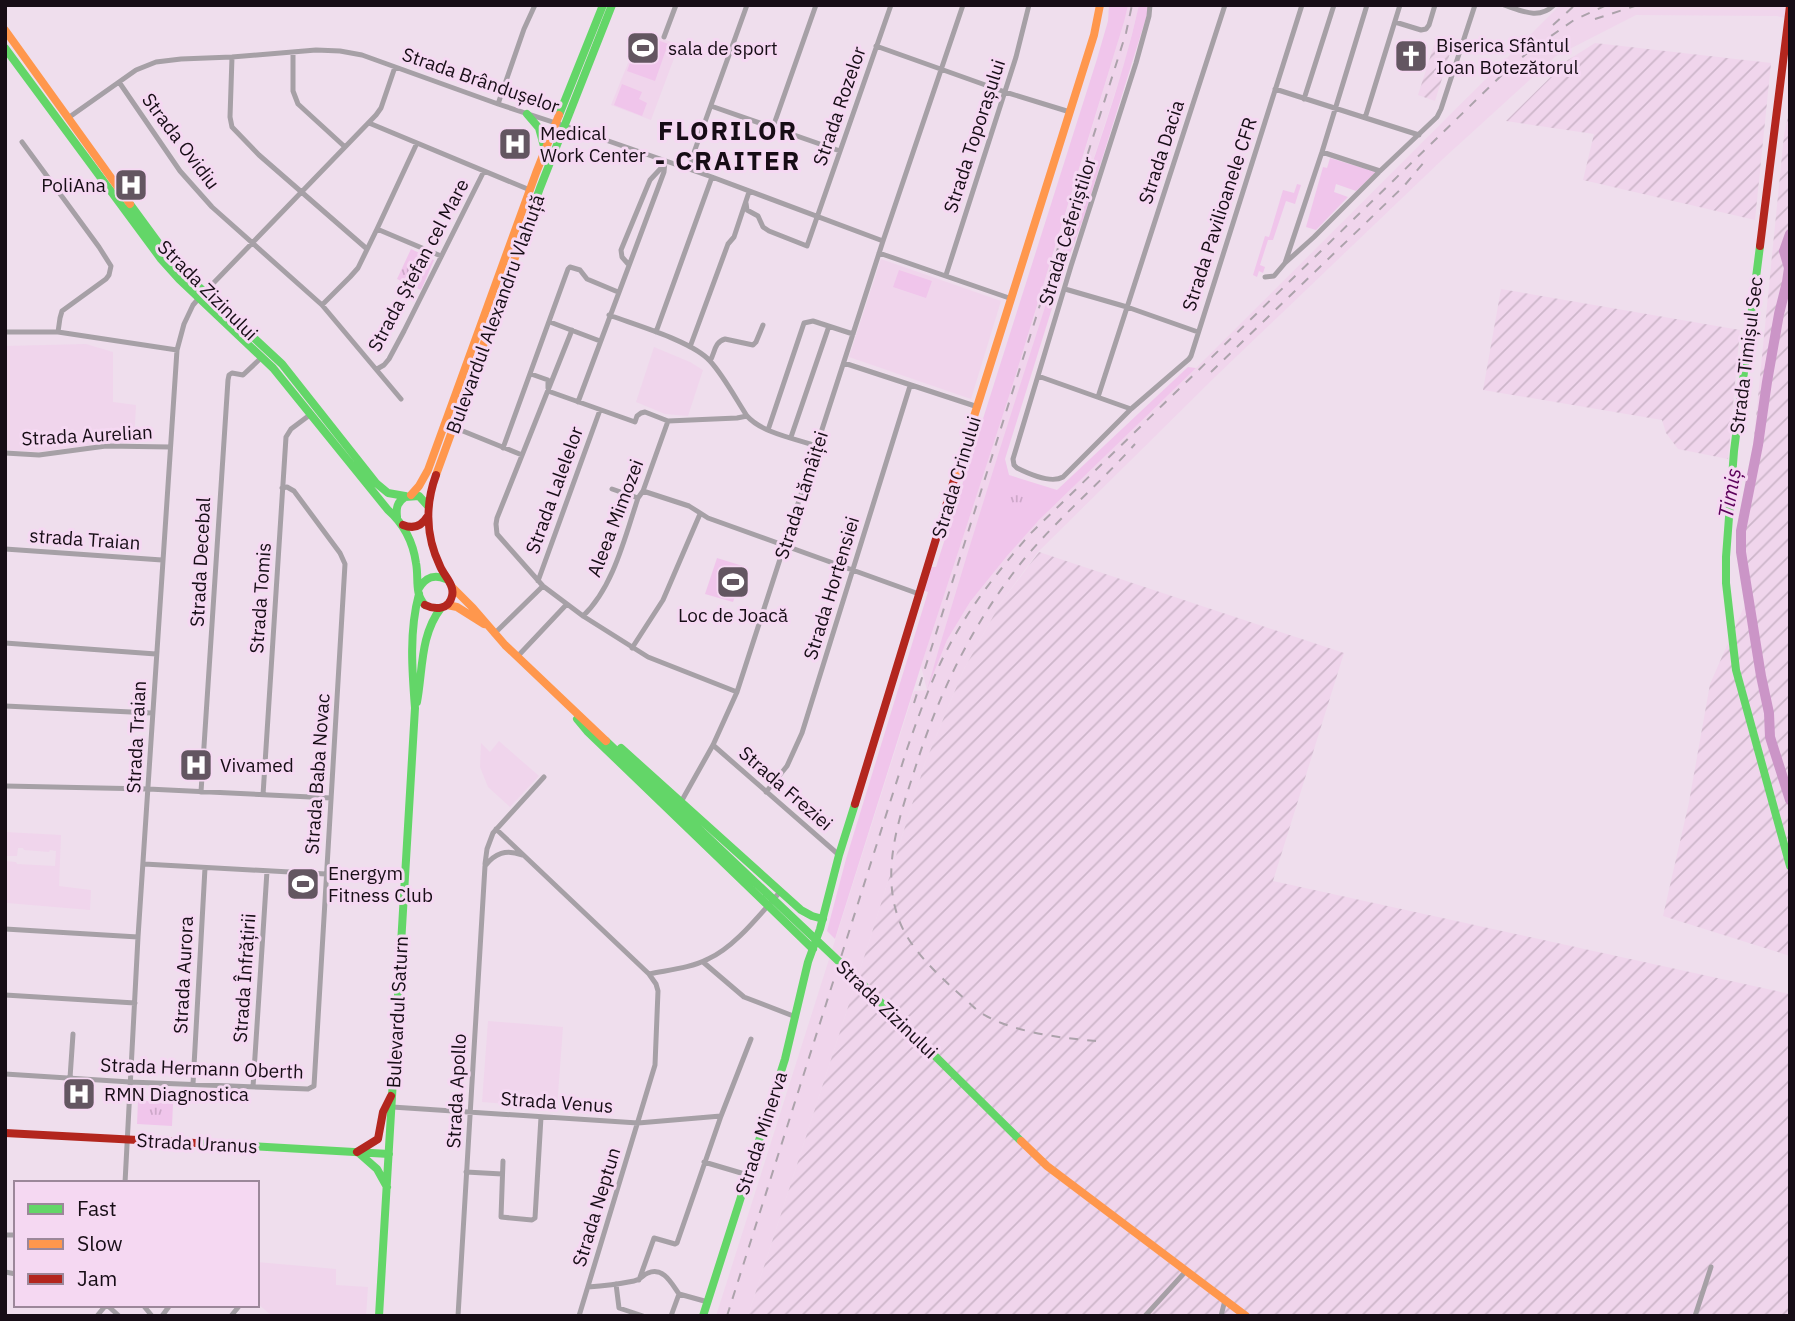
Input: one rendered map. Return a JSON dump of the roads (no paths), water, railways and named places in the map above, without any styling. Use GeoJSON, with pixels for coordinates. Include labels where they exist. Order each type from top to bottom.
{"type":"FeatureCollection","features":[{"type":"Feature","properties":{"kind":"main road","name":"Bulevardul Alexandru Vlahuță"},"geometry":{"type":"LineString","coordinates":[[428,506],[432,488],[603,5]]}},
{"type":"Feature","properties":{"kind":"main road","name":"Bulevardul Alexandru Vlahuță"},"geometry":{"type":"LineString","coordinates":[[408,495],[419,486],[428,470],[545,150],[560,124],[612,5]]}},
{"type":"Feature","properties":{"kind":"main road","name":"Strada Crinului"},"geometry":{"type":"LineString","coordinates":[[813,949],[919,594],[1094,35],[1100,5]]}},
{"type":"Feature","properties":{"kind":"main road","name":"Strada Timișul Sec"},"geometry":{"type":"LineString","coordinates":[[1790,6],[1734,451],[1726,557],[1736,670],[1790,866]]}},
{"type":"Feature","properties":{"kind":"main road","name":"Strada Zizinului"},"geometry":{"type":"LineString","coordinates":[[5,30],[163,249],[202,295],[262,356],[388,510],[397,517]]}},
{"type":"Feature","properties":{"kind":"main road","name":"Strada Zizinului"},"geometry":{"type":"LineString","coordinates":[[5,48],[168,268],[282,364],[382,489],[392,495],[408,495]]}},
{"type":"Feature","properties":{"kind":"main road"},"geometry":{"type":"LineString","coordinates":[[527,114],[539,128],[545,150]]}},
{"type":"Feature","properties":{"kind":"main road"},"geometry":{"type":"LineString","coordinates":[[428,517],[422,525],[416,527],[403,525],[397,517],[397,505],[408,495],[419,496],[428,506],[436,557],[450,584],[452,598],[444,607],[432,609],[425,605],[419,591],[425,579],[441,576],[450,584]]}},
{"type":"Feature","properties":{"kind":"main road","name":"Bulevardul Saturn"},"geometry":{"type":"LineString","coordinates":[[379,1316],[415,708],[412,664],[414,612],[419,591],[415,553],[403,525]]}},
{"type":"Feature","properties":{"kind":"main road","name":"Strada Zizinului"},"geometry":{"type":"LineString","coordinates":[[450,584],[517,657],[947,1067],[1047,1166],[1244,1315]]}},
{"type":"Feature","properties":{"kind":"main road","name":"Strada Zizinului"},"geometry":{"type":"LineString","coordinates":[[444,607],[457,607],[487,626]]}},
{"type":"Feature","properties":{"kind":"main road","name":"Bulevardul Saturn"},"geometry":{"type":"LineString","coordinates":[[415,708],[421,687],[427,632],[432,618],[444,607]]}},
{"type":"Feature","properties":{"kind":"main road","name":"Strada Zizinului"},"geometry":{"type":"LineString","coordinates":[[563,700],[600,729],[681,802]]}},
{"type":"Feature","properties":{"kind":"main road","name":"Strada Zizinului"},"geometry":{"type":"LineString","coordinates":[[563,700],[587,731],[813,949]]}},
{"type":"Feature","properties":{"kind":"main road"},"geometry":{"type":"LineString","coordinates":[[681,802],[780,892],[807,914],[823,919]]}},
{"type":"Feature","properties":{"kind":"main road","name":"Strada Minerva"},"geometry":{"type":"LineString","coordinates":[[703,1316],[785,1059],[813,949]]}},
{"type":"Feature","properties":{"kind":"main road"},"geometry":{"type":"LineString","coordinates":[[387,1187],[372,1163],[358,1152],[378,1139],[383,1112],[392,1094]]}},
{"type":"Feature","properties":{"kind":"main road","name":"Strada Uranus"},"geometry":{"type":"LineString","coordinates":[[5,1133],[389,1154]]}},
{"type":"Feature","properties":{"kind":"street"},"geometry":{"type":"LineString","coordinates":[[498,104],[535,5]]}},
{"type":"Feature","properties":{"kind":"street"},"geometry":{"type":"LineString","coordinates":[[664,37],[676,5]]}},
{"type":"Feature","properties":{"kind":"street"},"geometry":{"type":"LineString","coordinates":[[688,169],[747,5]]}},
{"type":"Feature","properties":{"kind":"street"},"geometry":{"type":"LineString","coordinates":[[773,127],[816,5]]}},
{"type":"Feature","properties":{"kind":"street","name":"Strada Rozelor"},"geometry":{"type":"LineString","coordinates":[[746,203],[747,210],[758,216],[766,229],[807,246],[891,5]]}},
{"type":"Feature","properties":{"kind":"street","name":"Strada Lămâiței"},"geometry":{"type":"LineString","coordinates":[[681,802],[713,745],[737,692],[878,253],[963,5]]}},
{"type":"Feature","properties":{"kind":"street","name":"Strada Toporașului"},"geometry":{"type":"LineString","coordinates":[[946,275],[1026,24],[1029,5]]}},
{"type":"Feature","properties":{"kind":"street","name":"Strada Ceferiștilor"},"geometry":{"type":"LineString","coordinates":[[1014,465],[1013,459],[1038,376],[1136,63],[1150,5]]}},
{"type":"Feature","properties":{"kind":"street","name":"Strada Dacia"},"geometry":{"type":"LineString","coordinates":[[1098,397],[1225,5]]}},
{"type":"Feature","properties":{"kind":"street","name":"Strada Pavilioanele CFR"},"geometry":{"type":"LineString","coordinates":[[1014,465],[1050,480],[1063,477],[1131,409],[1189,359],[1278,90],[1302,5]]}},
{"type":"Feature","properties":{"kind":"street"},"geometry":{"type":"LineString","coordinates":[[1304,99],[1335,5]]}},
{"type":"Feature","properties":{"kind":"street"},"geometry":{"type":"LineString","coordinates":[[1285,263],[1367,5]]}},
{"type":"Feature","properties":{"kind":"street"},"geometry":{"type":"LineString","coordinates":[[1365,118],[1400,5]]}},
{"type":"Feature","properties":{"kind":"street"},"geometry":{"type":"LineString","coordinates":[[1395,22],[1426,29],[1435,5]]}},
{"type":"Feature","properties":{"kind":"street"},"geometry":{"type":"LineString","coordinates":[[1265,277],[1274,276],[1440,114],[1475,5]]}},
{"type":"Feature","properties":{"kind":"street"},"geometry":{"type":"LineString","coordinates":[[1504,5],[1533,14],[1549,11],[1554,5]]}},
{"type":"Feature","properties":{"kind":"street"},"geometry":{"type":"LineString","coordinates":[[1532,5],[1533,14]]}},
{"type":"Feature","properties":{"kind":"street"},"geometry":{"type":"LineString","coordinates":[[876,47],[1070,112]]}},
{"type":"Feature","properties":{"kind":"street","name":"Strada Brândușelor"},"geometry":{"type":"LineString","coordinates":[[68,118],[136,70],[156,62],[316,50],[340,51],[362,55],[560,124],[664,164],[712,177],[883,241]]}},
{"type":"Feature","properties":{"kind":"street"},"geometry":{"type":"LineString","coordinates":[[293,52],[293,91],[298,104],[345,147]]}},
{"type":"Feature","properties":{"kind":"street"},"geometry":{"type":"LineString","coordinates":[[232,57],[232,127],[247,144],[367,249]]}},
{"type":"Feature","properties":{"kind":"street","name":"Strada Traian"},"geometry":{"type":"LineString","coordinates":[[125,1181],[138,937],[177,350],[184,324],[193,305],[382,108],[395,67]]}},
{"type":"Feature","properties":{"kind":"street","name":"Strada Ovidiu"},"geometry":{"type":"LineString","coordinates":[[119,82],[180,171],[212,207],[322,305],[401,399]]}},
{"type":"Feature","properties":{"kind":"street"},"geometry":{"type":"LineString","coordinates":[[1278,90],[1419,135]]}},
{"type":"Feature","properties":{"kind":"street"},"geometry":{"type":"LineString","coordinates":[[711,106],[840,151]]}},
{"type":"Feature","properties":{"kind":"street"},"geometry":{"type":"LineString","coordinates":[[369,123],[530,190]]}},
{"type":"Feature","properties":{"kind":"street"},"geometry":{"type":"LineString","coordinates":[[22,142],[111,266],[110,275],[106,279],[62,311],[58,332]]}},
{"type":"Feature","properties":{"kind":"street"},"geometry":{"type":"LineString","coordinates":[[322,305],[350,277],[367,249],[417,143]]}},
{"type":"Feature","properties":{"kind":"street"},"geometry":{"type":"LineString","coordinates":[[1322,152],[1380,171]]}},
{"type":"Feature","properties":{"kind":"street","name":"Strada Lalelelor"},"geometry":{"type":"LineString","coordinates":[[629,265],[622,257],[621,250],[650,180],[664,164]]}},
{"type":"Feature","properties":{"kind":"street","name":"Strada Lalelelor"},"geometry":{"type":"LineString","coordinates":[[578,402],[664,172],[664,164]]}},
{"type":"Feature","properties":{"kind":"street","name":"Strada Ștefan cel Mare"},"geometry":{"type":"LineString","coordinates":[[377,369],[389,359],[484,172]]}},
{"type":"Feature","properties":{"kind":"street"},"geometry":{"type":"LineString","coordinates":[[656,332],[712,177]]}},
{"type":"Feature","properties":{"kind":"street"},"geometry":{"type":"LineString","coordinates":[[690,347],[749,192]]}},
{"type":"Feature","properties":{"kind":"street"},"geometry":{"type":"LineString","coordinates":[[377,229],[442,256]]}},
{"type":"Feature","properties":{"kind":"street"},"geometry":{"type":"LineString","coordinates":[[878,253],[1012,299]]}},
{"type":"Feature","properties":{"kind":"street"},"geometry":{"type":"LineString","coordinates":[[503,448],[568,269],[570,267],[580,270],[587,279],[618,292]]}},
{"type":"Feature","properties":{"kind":"street"},"geometry":{"type":"LineString","coordinates":[[1065,289],[1198,332]]}},
{"type":"Feature","properties":{"kind":"street"},"geometry":{"type":"LineString","coordinates":[[609,315],[690,347],[710,361],[747,416],[758,426],[817,446]]}},
{"type":"Feature","properties":{"kind":"street"},"geometry":{"type":"LineString","coordinates":[[768,430],[804,323],[810,321],[853,334]]}},
{"type":"Feature","properties":{"kind":"street"},"geometry":{"type":"LineString","coordinates":[[550,322],[600,341]]}},
{"type":"Feature","properties":{"kind":"street"},"geometry":{"type":"LineString","coordinates":[[710,361],[720,340],[753,345],[763,325]]}},
{"type":"Feature","properties":{"kind":"street"},"geometry":{"type":"LineString","coordinates":[[791,438],[828,326]]}},
{"type":"Feature","properties":{"kind":"street"},"geometry":{"type":"LineString","coordinates":[[572,330],[497,519],[497,534],[543,586],[583,617],[648,657],[737,692]]}},
{"type":"Feature","properties":{"kind":"street"},"geometry":{"type":"LineString","coordinates":[[5,332],[58,332],[177,350]]}},
{"type":"Feature","properties":{"kind":"street","name":"Strada Decebal"},"geometry":{"type":"LineString","coordinates":[[201,792],[228,380],[232,373],[243,375],[262,356]]}},
{"type":"Feature","properties":{"kind":"street"},"geometry":{"type":"LineString","coordinates":[[844,363],[978,407]]}},
{"type":"Feature","properties":{"kind":"street"},"geometry":{"type":"LineString","coordinates":[[531,374],[548,380],[548,391]]}},
{"type":"Feature","properties":{"kind":"street"},"geometry":{"type":"LineString","coordinates":[[1038,376],[1131,409]]}},
{"type":"Feature","properties":{"kind":"street","name":"Strada Hortensiei"},"geometry":{"type":"LineString","coordinates":[[766,792],[787,766],[802,733],[910,386]]}},
{"type":"Feature","properties":{"kind":"street","name":"Strada Lalelelor"},"geometry":{"type":"LineString","coordinates":[[548,391],[635,422],[637,416],[646,412],[668,421]]}},
{"type":"Feature","properties":{"kind":"street","name":"Strada Lalelelor"},"geometry":{"type":"LineString","coordinates":[[538,581],[600,410]]}},
{"type":"Feature","properties":{"kind":"street","name":"Strada Tomis"},"geometry":{"type":"LineString","coordinates":[[263,795],[286,437],[311,414]]}},
{"type":"Feature","properties":{"kind":"street"},"geometry":{"type":"LineString","coordinates":[[668,421],[747,416]]}},
{"type":"Feature","properties":{"kind":"street","name":"Aleea Mimozei"},"geometry":{"type":"LineString","coordinates":[[583,617],[608,583],[668,421]]}},
{"type":"Feature","properties":{"kind":"street"},"geometry":{"type":"LineString","coordinates":[[453,428],[522,455]]}},
{"type":"Feature","properties":{"kind":"street","name":"Strada Aurelian"},"geometry":{"type":"LineString","coordinates":[[5,453],[39,455],[106,446],[170,447]]}},
{"type":"Feature","properties":{"kind":"street","name":"Strada Baba Novac"},"geometry":{"type":"LineString","coordinates":[[282,488],[287,487],[294,491],[340,553],[345,564],[313,1088]]}},
{"type":"Feature","properties":{"kind":"street"},"geometry":{"type":"LineString","coordinates":[[611,489],[638,498]]}},
{"type":"Feature","properties":{"kind":"street"},"geometry":{"type":"LineString","coordinates":[[643,491],[689,506],[708,519],[919,594]]}},
{"type":"Feature","properties":{"kind":"street"},"geometry":{"type":"LineString","coordinates":[[632,648],[663,600],[700,514]]}},
{"type":"Feature","properties":{"kind":"street","name":"strada Traian"},"geometry":{"type":"LineString","coordinates":[[5,550],[162,560]]}},
{"type":"Feature","properties":{"kind":"street"},"geometry":{"type":"LineString","coordinates":[[494,634],[543,586]]}},
{"type":"Feature","properties":{"kind":"street"},"geometry":{"type":"LineString","coordinates":[[517,657],[565,605]]}},
{"type":"Feature","properties":{"kind":"street"},"geometry":{"type":"LineString","coordinates":[[5,643],[156,654]]}},
{"type":"Feature","properties":{"kind":"street"},"geometry":{"type":"LineString","coordinates":[[5,706],[152,713]]}},
{"type":"Feature","properties":{"kind":"street","name":"Strada Freziei"},"geometry":{"type":"LineString","coordinates":[[713,745],[839,855]]}},
{"type":"Feature","properties":{"kind":"street"},"geometry":{"type":"LineString","coordinates":[[544,777],[496,829],[649,974],[703,962],[732,942],[780,892]]}},
{"type":"Feature","properties":{"kind":"street"},"geometry":{"type":"LineString","coordinates":[[5,786],[149,789],[331,798]]}},
{"type":"Feature","properties":{"kind":"street","name":"Strada Apollo"},"geometry":{"type":"LineString","coordinates":[[459,1308],[485,866],[489,840],[496,829]]}},
{"type":"Feature","properties":{"kind":"street"},"geometry":{"type":"LineString","coordinates":[[485,866],[492,857],[501,852],[524,855]]}},
{"type":"Feature","properties":{"kind":"street"},"geometry":{"type":"LineString","coordinates":[[144,864],[326,874]]}},
{"type":"Feature","properties":{"kind":"street","name":"Strada Aurora"},"geometry":{"type":"LineString","coordinates":[[193,1084],[205,868]]}},
{"type":"Feature","properties":{"kind":"street","name":"Strada Înfrățirii"},"geometry":{"type":"LineString","coordinates":[[253,1087],[267,871]]}},
{"type":"Feature","properties":{"kind":"street"},"geometry":{"type":"LineString","coordinates":[[5,929],[138,937]]}},
{"type":"Feature","properties":{"kind":"street"},"geometry":{"type":"LineString","coordinates":[[703,962],[744,997],[796,1017]]}},
{"type":"Feature","properties":{"kind":"street","name":"Strada Neptun"},"geometry":{"type":"LineString","coordinates":[[579,1316],[655,1065],[658,991],[649,974]]}},
{"type":"Feature","properties":{"kind":"street"},"geometry":{"type":"LineString","coordinates":[[5,995],[135,1003]]}},
{"type":"Feature","properties":{"kind":"street"},"geometry":{"type":"LineString","coordinates":[[70,1078],[73,1034]]}},
{"type":"Feature","properties":{"kind":"street"},"geometry":{"type":"LineString","coordinates":[[639,1280],[654,1238],[677,1243],[751,1038]]}},
{"type":"Feature","properties":{"kind":"street","name":"Strada Hermann Oberth"},"geometry":{"type":"LineString","coordinates":[[5,1074],[130,1082],[313,1088]]}},
{"type":"Feature","properties":{"kind":"street","name":"Strada Venus"},"geometry":{"type":"LineString","coordinates":[[391,1107],[638,1123],[721,1116]]}},
{"type":"Feature","properties":{"kind":"street"},"geometry":{"type":"LineString","coordinates":[[503,1161],[501,1217],[532,1220],[535,1218],[541,1117]]}},
{"type":"Feature","properties":{"kind":"street"},"geometry":{"type":"LineString","coordinates":[[705,1162],[747,1175]]}},
{"type":"Feature","properties":{"kind":"street"},"geometry":{"type":"LineString","coordinates":[[467,1172],[502,1174]]}},
{"type":"Feature","properties":{"kind":"street"},"geometry":{"type":"LineString","coordinates":[[1695,1316],[1711,1267]]}},
{"type":"Feature","properties":{"kind":"street"},"geometry":{"type":"LineString","coordinates":[[1145,1316],[1186,1271]]}},
{"type":"Feature","properties":{"kind":"street","name":"Strada Neptun"},"geometry":{"type":"LineString","coordinates":[[588,1287],[639,1280],[648,1273],[659,1272],[679,1294],[708,1302]]}},
{"type":"Feature","properties":{"kind":"street"},"geometry":{"type":"LineString","coordinates":[[616,1284],[619,1308],[643,1316]]}},
{"type":"Feature","properties":{"kind":"street"},"geometry":{"type":"LineString","coordinates":[[671,1316],[679,1294]]}},
{"type":"Feature","properties":{"kind":"street"},"geometry":{"type":"LineString","coordinates":[[1221,1316],[1225,1300]]}},
{"type":"Feature","properties":{"kind":"street"},"geometry":{"type":"LineString","coordinates":[[458,1316],[459,1308]]}},
{"type":"Feature","properties":{"kind":"street"},"geometry":{"type":"LineString","coordinates":[[459,1308],[466,1316]]}},
{"type":"Feature","properties":{"kind":"waterway","name":"Timiș"},"geometry":{"type":"LineString","coordinates":[[1790,234],[1784,251],[1789,268],[1787,282],[1741,531],[1741,552],[1769,713],[1770,737],[1790,800]]}},
{"type":"Feature","properties":{"kind":"railway"},"geometry":{"type":"LineString","coordinates":[[914,703],[1126,33],[1132,5]]}},
{"type":"Feature","properties":{"kind":"railway"},"geometry":{"type":"LineString","coordinates":[[1553,25],[1575,5]]}},
{"type":"Feature","properties":{"kind":"railway"},"geometry":{"type":"LineString","coordinates":[[727,1316],[907,749],[942,660],[976,603],[1030,534],[1508,69],[1574,20],[1607,5]]}},
{"type":"Feature","properties":{"kind":"railway"},"geometry":{"type":"LineString","coordinates":[[1595,19],[1638,5]]}},
{"type":"Feature","properties":{"kind":"railway"},"geometry":{"type":"LineString","coordinates":[[1211,372],[1404,186],[1425,161]]}},
{"type":"Feature","properties":{"kind":"railway"},"geometry":{"type":"LineString","coordinates":[[1096,1041],[1019,1029],[978,1011],[933,969],[905,933],[894,902],[892,865],[897,828],[907,792],[931,722],[966,646],[1025,558],[1135,444]]}},
{"type":"Feature","properties":{"kind":"place","name":"sala de sport"},"geometry":{"type":"Point","coordinates":[643,48]}},
{"type":"Feature","properties":{"kind":"place","name":"Biserica Sfântul Ioan Botezătorul"},"geometry":{"type":"Point","coordinates":[1411,56]}},
{"type":"Feature","properties":{"kind":"place","name":"Medical Work Center"},"geometry":{"type":"Point","coordinates":[515,144]}},
{"type":"Feature","properties":{"kind":"place","name":"PoliAna"},"geometry":{"type":"Point","coordinates":[131,185]}},
{"type":"Feature","properties":{"kind":"place","name":"Loc de Joacă"},"geometry":{"type":"Point","coordinates":[733,582]}},
{"type":"Feature","properties":{"kind":"place","name":"Vivamed"},"geometry":{"type":"Point","coordinates":[196,765]}},
{"type":"Feature","properties":{"kind":"place","name":"Energym Fitness Club"},"geometry":{"type":"Point","coordinates":[303,884]}},
{"type":"Feature","properties":{"kind":"place","name":"RMN Diagnostica"},"geometry":{"type":"Point","coordinates":[79,1094]}},
{"type":"Feature","properties":{"kind":"district","name":"FLORILOR - CRAITER"},"geometry":{"type":"Point","coordinates":[728,145]}}]}
